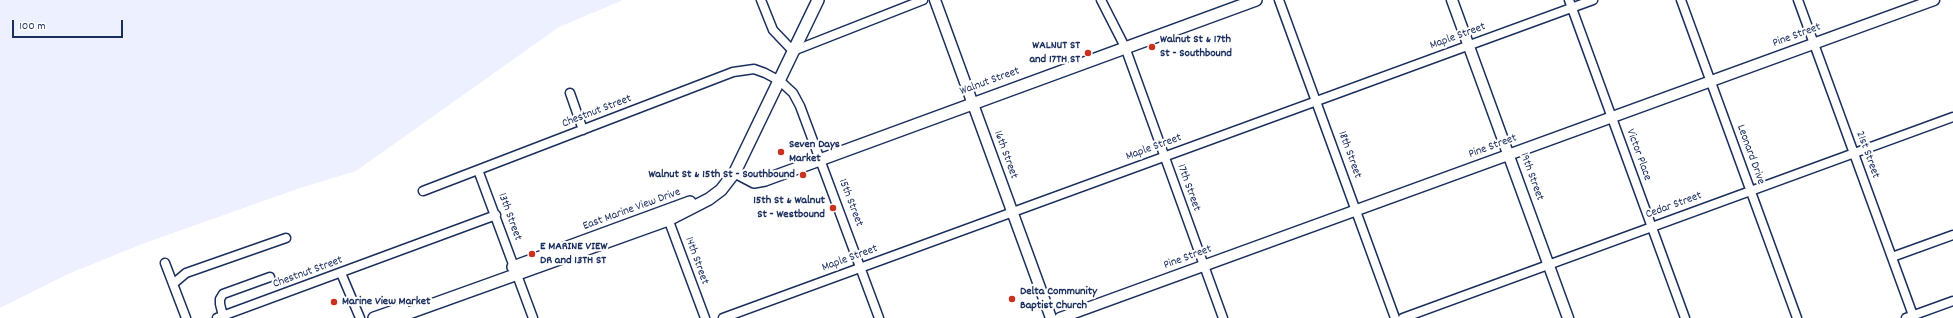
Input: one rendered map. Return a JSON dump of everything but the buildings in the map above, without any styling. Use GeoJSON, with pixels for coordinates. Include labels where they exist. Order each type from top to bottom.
{"type":"FeatureCollection","features":[{"type":"Feature","properties":{"kind":"main road","name":"East Marine View Drive"},"geometry":{"type":"LineString","coordinates":[[374,318],[516,270],[667,216],[709,199],[721,190],[735,172],[818,0]]}},
{"type":"Feature","properties":{"kind":"main road","name":"Walnut Street"},"geometry":{"type":"LineString","coordinates":[[735,172],[754,182],[760,181],[820,160],[972,102],[1256,0]]}},
{"type":"Feature","properties":{"kind":"main road","name":"East Marine View Drive"},"geometry":{"type":"LineString","coordinates":[[394,318],[516,270]]}},
{"type":"Feature","properties":{"kind":"street"},"geometry":{"type":"LineString","coordinates":[[761,0],[773,30],[793,51],[923,0]]}},
{"type":"Feature","properties":{"kind":"street","name":"16th Street"},"geometry":{"type":"LineString","coordinates":[[935,0],[1051,318]]}},
{"type":"Feature","properties":{"kind":"street","name":"17th Street"},"geometry":{"type":"LineString","coordinates":[[1101,0],[1125,48],[1223,318]]}},
{"type":"Feature","properties":{"kind":"street","name":"18th Street"},"geometry":{"type":"LineString","coordinates":[[1279,0],[1395,318]]}},
{"type":"Feature","properties":{"kind":"street","name":"19th Street"},"geometry":{"type":"LineString","coordinates":[[1452,0],[1568,318]]}},
{"type":"Feature","properties":{"kind":"street","name":"Maple Street"},"geometry":{"type":"LineString","coordinates":[[723,318],[1469,46],[1570,4],[1593,0]]}},
{"type":"Feature","properties":{"kind":"street","name":"Leonard Drive"},"geometry":{"type":"LineString","coordinates":[[1681,0],[1797,318]]}},
{"type":"Feature","properties":{"kind":"street","name":"21st Street"},"geometry":{"type":"LineString","coordinates":[[1798,0],[1892,257],[1911,317]]}},
{"type":"Feature","properties":{"kind":"street","name":"Pine Street"},"geometry":{"type":"LineString","coordinates":[[1060,318],[1934,0]]}},
{"type":"Feature","properties":{"kind":"street","name":"Victor Place"},"geometry":{"type":"LineString","coordinates":[[1570,4],[1685,318]]}},
{"type":"Feature","properties":{"kind":"street","name":"Chestnut Street"},"geometry":{"type":"LineString","coordinates":[[423,191],[742,70],[754,69],[765,72],[780,81]]}},
{"type":"Feature","properties":{"kind":"street","name":"15th Street"},"geometry":{"type":"LineString","coordinates":[[780,81],[793,92],[800,106],[879,318]]}},
{"type":"Feature","properties":{"kind":"street"},"geometry":{"type":"LineString","coordinates":[[570,93],[583,130]]}},
{"type":"Feature","properties":{"kind":"street","name":"Cedar Street"},"geometry":{"type":"LineString","coordinates":[[1403,318],[1953,117]]}},
{"type":"Feature","properties":{"kind":"street","name":"13th Street"},"geometry":{"type":"LineString","coordinates":[[478,170],[533,318]]}},
{"type":"Feature","properties":{"kind":"street","name":"Chestnut Street"},"geometry":{"type":"LineString","coordinates":[[220,317],[496,215]]}},
{"type":"Feature","properties":{"kind":"street","name":"14th Street"},"geometry":{"type":"LineString","coordinates":[[667,216],[705,318]]}},
{"type":"Feature","properties":{"kind":"street"},"geometry":{"type":"LineString","coordinates":[[1892,257],[1953,235]]}},
{"type":"Feature","properties":{"kind":"street"},"geometry":{"type":"LineString","coordinates":[[173,284],[186,273],[286,238]]}},
{"type":"Feature","properties":{"kind":"street"},"geometry":{"type":"LineString","coordinates":[[165,263],[186,318]]}},
{"type":"Feature","properties":{"kind":"street"},"geometry":{"type":"LineString","coordinates":[[341,273],[360,318]]}},
{"type":"Feature","properties":{"kind":"street"},"geometry":{"type":"LineString","coordinates":[[220,317],[220,304],[223,294],[270,276]]}},
{"type":"Feature","properties":{"kind":"street"},"geometry":{"type":"LineString","coordinates":[[1911,317],[1953,301]]}},
{"type":"Feature","properties":{"kind":"shaded area"},"geometry":{"type":"Polygon","coordinates":[[[0,0],[623,0],[559,27],[356,171],[300,188],[142,244],[68,274],[0,308],[0,0]]]}},
{"type":"Feature","properties":{"kind":"place","name":"Walnut St & 17th St - Southbound"},"geometry":{"type":"Point","coordinates":[1152,47]}},
{"type":"Feature","properties":{"kind":"place","name":"WALNUT ST and 17TH ST"},"geometry":{"type":"Point","coordinates":[1088,53]}},
{"type":"Feature","properties":{"kind":"place","name":"Seven Days Market"},"geometry":{"type":"Point","coordinates":[781,152]}},
{"type":"Feature","properties":{"kind":"place","name":"Walnut St & 15th St - Southbound"},"geometry":{"type":"Point","coordinates":[803,175]}},
{"type":"Feature","properties":{"kind":"place","name":"15th St & Walnut St - Westbound"},"geometry":{"type":"Point","coordinates":[833,208]}},
{"type":"Feature","properties":{"kind":"place","name":"E MARINE VIEW DR and 13TH ST"},"geometry":{"type":"Point","coordinates":[532,254]}},
{"type":"Feature","properties":{"kind":"place","name":"Delta Community Baptist Church"},"geometry":{"type":"Point","coordinates":[1012,299]}},
{"type":"Feature","properties":{"kind":"place","name":"Marine View Market"},"geometry":{"type":"Point","coordinates":[334,302]}}]}
